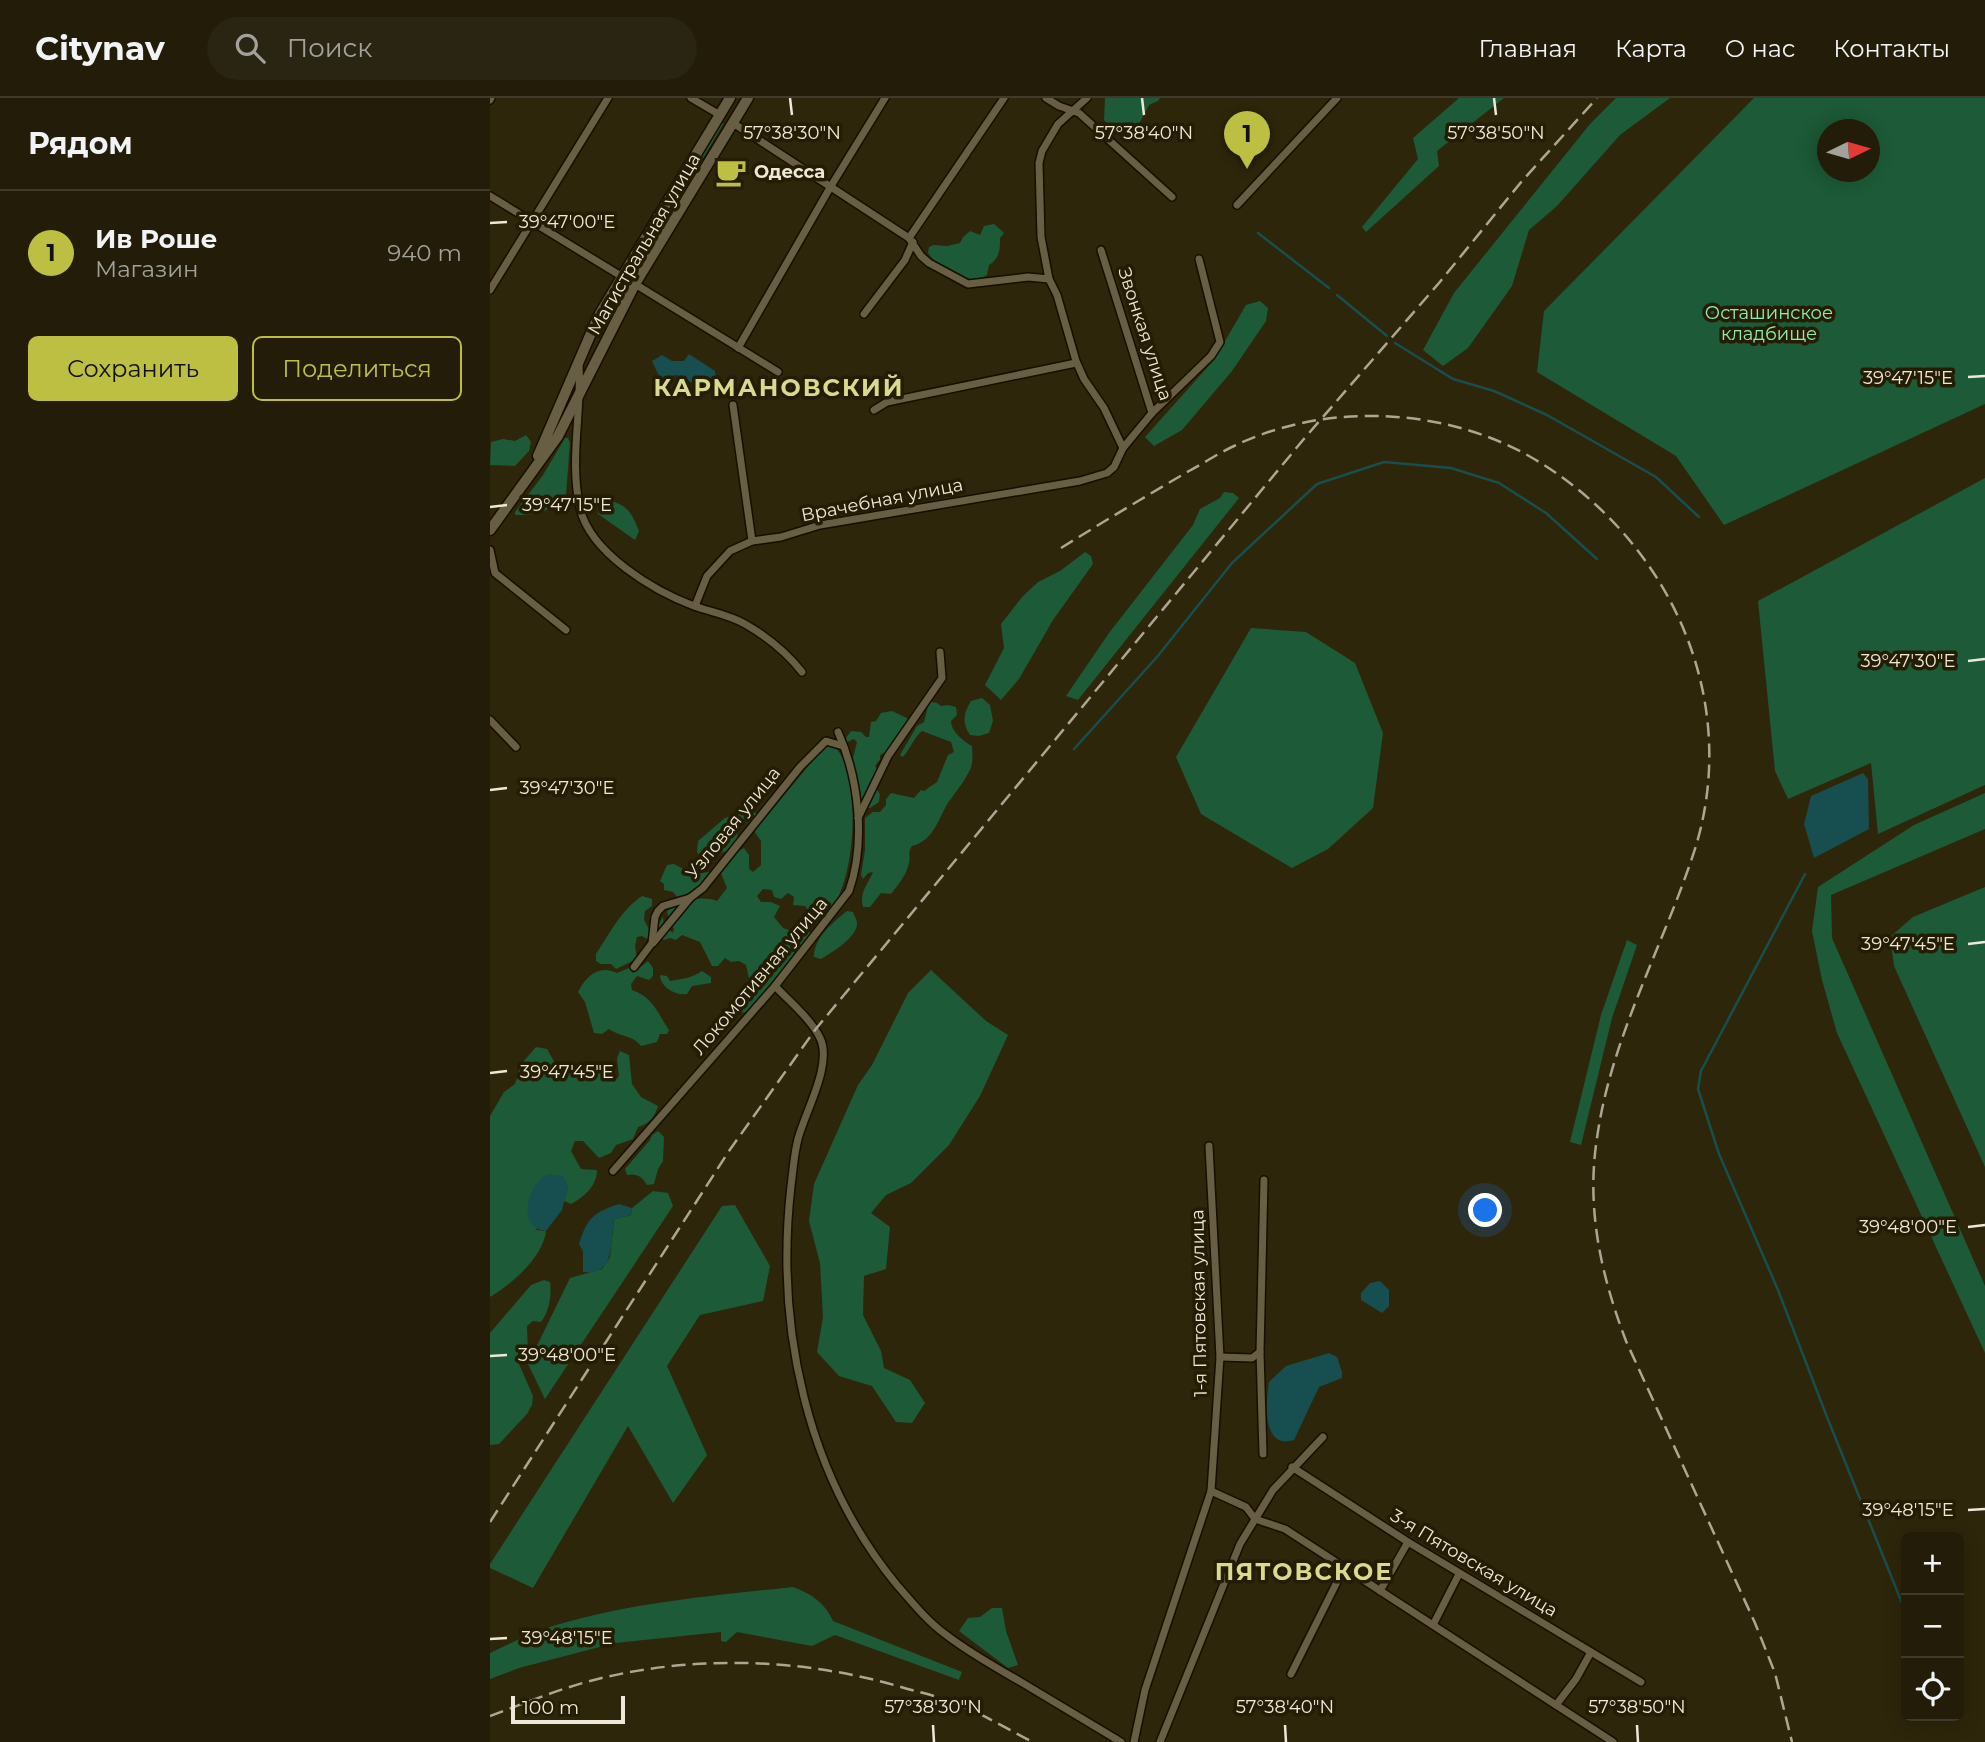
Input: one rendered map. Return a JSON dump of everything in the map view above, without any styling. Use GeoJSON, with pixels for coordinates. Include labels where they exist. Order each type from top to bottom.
{"type":"FeatureCollection","features":[{"type":"Feature","properties":{"kind":"main road","name":"Магистральная улица"},"geometry":{"type":"LineString","coordinates":[[527,479],[551,430],[598,317],[730,98]]}},
{"type":"Feature","properties":{"kind":"main road","name":"Магистральная улица"},"geometry":{"type":"LineString","coordinates":[[490,530],[558,436],[635,284],[748,98]]}},
{"type":"Feature","properties":{"kind":"main road"},"geometry":{"type":"LineString","coordinates":[[720,115],[733,122]]}},
{"type":"Feature","properties":{"kind":"main road"},"geometry":{"type":"LineString","coordinates":[[621,276],[635,284]]}},
{"type":"Feature","properties":{"kind":"street"},"geometry":{"type":"LineString","coordinates":[[490,290],[608,98]]}},
{"type":"Feature","properties":{"kind":"street"},"geometry":{"type":"LineString","coordinates":[[691,98],[720,115]]}},
{"type":"Feature","properties":{"kind":"street"},"geometry":{"type":"LineString","coordinates":[[738,348],[885,98]]}},
{"type":"Feature","properties":{"kind":"street"},"geometry":{"type":"LineString","coordinates":[[863,314],[905,260],[911,240],[1004,98]]}},
{"type":"Feature","properties":{"kind":"street"},"geometry":{"type":"LineString","coordinates":[[1046,98],[1079,113],[1172,197]]}},
{"type":"Feature","properties":{"kind":"street"},"geometry":{"type":"LineString","coordinates":[[1087,98],[1058,124],[1042,151],[1041,237],[1049,279],[1057,295],[1076,363],[1104,408],[1123,448],[1152,413]]}},
{"type":"Feature","properties":{"kind":"street"},"geometry":{"type":"LineString","coordinates":[[1237,205],[1338,98]]}},
{"type":"Feature","properties":{"kind":"street"},"geometry":{"type":"LineString","coordinates":[[733,122],[911,240],[921,256],[937,268],[968,284],[1028,277],[1049,279]]}},
{"type":"Feature","properties":{"kind":"street"},"geometry":{"type":"LineString","coordinates":[[490,195],[621,276]]}},
{"type":"Feature","properties":{"kind":"street","name":"Звонкая улица"},"geometry":{"type":"LineString","coordinates":[[1101,250],[1152,413],[1211,356],[1220,342],[1199,259]]}},
{"type":"Feature","properties":{"kind":"street"},"geometry":{"type":"LineString","coordinates":[[635,284],[778,372]]}},
{"type":"Feature","properties":{"kind":"street"},"geometry":{"type":"LineString","coordinates":[[579,360],[581,394],[575,444],[577,483],[580,511],[588,528],[611,556],[636,576],[671,596],[747,625],[790,657],[802,672]]}},
{"type":"Feature","properties":{"kind":"street"},"geometry":{"type":"LineString","coordinates":[[874,410],[887,402],[1076,363]]}},
{"type":"Feature","properties":{"kind":"street"},"geometry":{"type":"LineString","coordinates":[[733,405],[752,541]]}},
{"type":"Feature","properties":{"kind":"street","name":"Врачебная улица"},"geometry":{"type":"LineString","coordinates":[[695,606],[707,576],[730,551],[752,541],[781,537],[820,525],[1080,481],[1107,473],[1121,457],[1123,448]]}},
{"type":"Feature","properties":{"kind":"street"},"geometry":{"type":"LineString","coordinates":[[490,550],[495,573],[566,630]]}},
{"type":"Feature","properties":{"kind":"street"},"geometry":{"type":"LineString","coordinates":[[858,819],[888,756],[942,678],[940,652]]}},
{"type":"Feature","properties":{"kind":"street"},"geometry":{"type":"LineString","coordinates":[[490,720],[516,747]]}},
{"type":"Feature","properties":{"kind":"street","name":"Локомотивная улица"},"geometry":{"type":"LineString","coordinates":[[613,1171],[775,986],[849,891],[858,850],[858,819],[852,776],[838,732]]}},
{"type":"Feature","properties":{"kind":"street","name":"Узловая улица"},"geometry":{"type":"LineString","coordinates":[[634,967],[652,943],[658,911],[663,906],[690,898],[703,888],[820,745],[826,741],[844,746]]}},
{"type":"Feature","properties":{"kind":"street"},"geometry":{"type":"LineString","coordinates":[[652,943],[690,898]]}},
{"type":"Feature","properties":{"kind":"street"},"geometry":{"type":"LineString","coordinates":[[775,986],[815,1030],[824,1047],[823,1066],[797,1140],[791,1186],[786,1274],[799,1377],[812,1425],[836,1489],[875,1558],[928,1619],[945,1634],[992,1665],[1121,1742]]}},
{"type":"Feature","properties":{"kind":"street","name":"1-я Пятовская улица"},"geometry":{"type":"LineString","coordinates":[[1134,1742],[1145,1690],[1211,1491],[1220,1357],[1209,1146]]}},
{"type":"Feature","properties":{"kind":"street"},"geometry":{"type":"LineString","coordinates":[[1262,1454],[1259,1352],[1264,1180]]}},
{"type":"Feature","properties":{"kind":"street"},"geometry":{"type":"LineString","coordinates":[[1220,1357],[1252,1358],[1259,1352]]}},
{"type":"Feature","properties":{"kind":"street"},"geometry":{"type":"LineString","coordinates":[[1160,1742],[1240,1544],[1273,1490],[1322,1437]]}},
{"type":"Feature","properties":{"kind":"street","name":"3-я Пятовская улица"},"geometry":{"type":"LineString","coordinates":[[1292,1467],[1459,1574],[1642,1682]]}},
{"type":"Feature","properties":{"kind":"street"},"geometry":{"type":"LineString","coordinates":[[1211,1491],[1246,1507],[1255,1519],[1285,1529],[1613,1742]]}},
{"type":"Feature","properties":{"kind":"street"},"geometry":{"type":"LineString","coordinates":[[1380,1591],[1408,1542]]}},
{"type":"Feature","properties":{"kind":"street"},"geometry":{"type":"LineString","coordinates":[[1291,1674],[1344,1568]]}},
{"type":"Feature","properties":{"kind":"street"},"geometry":{"type":"LineString","coordinates":[[1433,1625],[1459,1574]]}},
{"type":"Feature","properties":{"kind":"street"},"geometry":{"type":"LineString","coordinates":[[1556,1705],[1576,1679],[1591,1652]]}},
{"type":"Feature","properties":{"kind":"green space"},"geometry":{"type":"Polygon","coordinates":[[[1105,98],[1160,98],[1149,105],[1138,126],[1126,136],[1117,134],[1104,120],[1105,98]]]}},
{"type":"Feature","properties":{"kind":"green space"},"geometry":{"type":"Polygon","coordinates":[[[1459,98],[1504,98],[1437,151],[1439,166],[1366,232],[1362,227],[1418,159],[1413,138],[1459,98]]]}},
{"type":"Feature","properties":{"kind":"green space"},"geometry":{"type":"Polygon","coordinates":[[[1616,98],[1670,98],[1620,135],[1557,206],[1529,230],[1512,286],[1468,348],[1443,366],[1423,350],[1454,293],[1590,124],[1616,98]]]}},
{"type":"Feature","properties":{"kind":"green space","name":"Осташинское кладбище"},"geometry":{"type":"Polygon","coordinates":[[[1754,98],[1985,98],[1985,404],[1724,525],[1676,456],[1537,372],[1544,311],[1754,98]]]}},
{"type":"Feature","properties":{"kind":"green space"},"geometry":{"type":"Polygon","coordinates":[[[724,123],[633,275],[629,277],[629,272],[720,124],[724,123]]]}},
{"type":"Feature","properties":{"kind":"green space"},"geometry":{"type":"Polygon","coordinates":[[[994,224],[1004,233],[1000,238],[997,257],[989,265],[987,275],[972,279],[955,275],[928,253],[929,247],[960,243],[970,231],[980,235],[984,226],[994,224]]]}},
{"type":"Feature","properties":{"kind":"green space"},"geometry":{"type":"Polygon","coordinates":[[[1260,301],[1268,308],[1266,321],[1232,371],[1182,430],[1154,446],[1145,437],[1214,360],[1246,305],[1260,301]]]}},
{"type":"Feature","properties":{"kind":"green space"},"geometry":{"type":"Polygon","coordinates":[[[526,435],[531,442],[529,451],[515,466],[490,465],[491,442],[503,439],[515,441],[526,435]]]}},
{"type":"Feature","properties":{"kind":"green space"},"geometry":{"type":"Polygon","coordinates":[[[565,438],[568,438],[570,443],[566,495],[557,505],[544,511],[515,515],[543,475],[565,438]]]}},
{"type":"Feature","properties":{"kind":"green space"},"geometry":{"type":"Polygon","coordinates":[[[1985,478],[1985,785],[1878,834],[1871,763],[1788,799],[1775,771],[1758,601],[1985,478]]]}},
{"type":"Feature","properties":{"kind":"green space"},"geometry":{"type":"Polygon","coordinates":[[[1224,492],[1233,493],[1239,498],[1078,700],[1066,696],[1109,633],[1193,525],[1200,509],[1220,498],[1224,492]]]}},
{"type":"Feature","properties":{"kind":"green space"},"geometry":{"type":"Polygon","coordinates":[[[608,500],[625,507],[631,514],[639,531],[635,540],[598,514],[600,504],[608,500]]]}},
{"type":"Feature","properties":{"kind":"green space"},"geometry":{"type":"Polygon","coordinates":[[[1085,552],[1091,556],[1093,564],[1053,620],[1019,679],[1001,700],[985,685],[1004,648],[1001,624],[1038,582],[1060,571],[1085,552]]]}},
{"type":"Feature","properties":{"kind":"green space"},"geometry":{"type":"Polygon","coordinates":[[[1251,628],[1306,632],[1355,663],[1383,733],[1373,808],[1328,849],[1292,868],[1201,814],[1176,757],[1251,628]]]}},
{"type":"Feature","properties":{"kind":"green space"},"geometry":{"type":"Polygon","coordinates":[[[982,698],[990,705],[993,721],[989,733],[970,735],[964,718],[966,710],[971,701],[982,698]]]}},
{"type":"Feature","properties":{"kind":"green space"},"geometry":{"type":"Polygon","coordinates":[[[931,702],[956,707],[957,715],[951,721],[952,725],[958,735],[972,746],[971,767],[932,832],[920,843],[912,846],[906,871],[894,891],[891,894],[881,893],[870,907],[863,907],[863,892],[873,872],[863,879],[861,875],[865,850],[865,818],[873,812],[880,812],[891,793],[914,798],[921,790],[924,791],[937,782],[948,755],[954,752],[951,742],[922,731],[903,757],[900,755],[917,726],[924,722],[931,702]]]}},
{"type":"Feature","properties":{"kind":"green space"},"geometry":{"type":"Polygon","coordinates":[[[892,711],[907,718],[910,723],[905,732],[897,736],[893,749],[880,755],[875,766],[880,773],[875,787],[880,794],[879,802],[870,808],[863,808],[853,758],[857,742],[854,739],[847,742],[846,738],[851,731],[861,732],[869,737],[871,722],[876,721],[881,713],[892,711]]]}},
{"type":"Feature","properties":{"kind":"green space"},"geometry":{"type":"Polygon","coordinates":[[[831,744],[842,757],[849,778],[852,805],[852,834],[841,890],[831,910],[817,921],[805,906],[793,905],[794,897],[788,893],[781,899],[774,897],[772,890],[763,889],[757,896],[761,902],[780,906],[774,917],[783,928],[795,932],[804,927],[809,929],[810,934],[748,1012],[739,1013],[732,998],[744,995],[749,978],[746,965],[725,958],[718,966],[712,966],[700,942],[682,935],[676,940],[664,940],[658,936],[649,940],[642,936],[637,937],[637,959],[616,969],[611,964],[596,961],[596,954],[616,922],[642,896],[652,899],[652,906],[645,911],[644,920],[649,929],[654,930],[663,917],[664,925],[673,933],[674,928],[670,926],[667,911],[691,900],[717,901],[727,888],[720,871],[735,853],[744,848],[749,855],[749,869],[753,872],[761,865],[761,841],[754,831],[825,746],[831,744]]]}},
{"type":"Feature","properties":{"kind":"green space"},"geometry":{"type":"Polygon","coordinates":[[[1985,793],[1985,829],[1831,895],[1832,938],[1985,1286],[1985,1353],[1837,1033],[1812,931],[1818,887],[1914,825],[1985,793]]]}},
{"type":"Feature","properties":{"kind":"green space"},"geometry":{"type":"Polygon","coordinates":[[[743,808],[758,814],[753,823],[743,822],[730,849],[710,859],[702,859],[697,852],[698,841],[725,818],[738,814],[743,808]]]}},
{"type":"Feature","properties":{"kind":"green space"},"geometry":{"type":"Polygon","coordinates":[[[674,864],[692,874],[710,874],[698,887],[679,899],[673,892],[664,890],[664,884],[660,881],[667,865],[674,864]]]}},
{"type":"Feature","properties":{"kind":"green space"},"geometry":{"type":"Polygon","coordinates":[[[1985,887],[1985,1167],[1894,966],[1890,937],[1913,917],[1985,887]]]}},
{"type":"Feature","properties":{"kind":"green space"},"geometry":{"type":"Polygon","coordinates":[[[847,911],[853,912],[857,920],[853,934],[821,959],[814,957],[820,937],[847,911]]]}},
{"type":"Feature","properties":{"kind":"green space"},"geometry":{"type":"Polygon","coordinates":[[[1627,940],[1637,945],[1612,1018],[1581,1145],[1570,1142],[1601,1015],[1627,940]]]}},
{"type":"Feature","properties":{"kind":"green space"},"geometry":{"type":"Polygon","coordinates":[[[648,961],[653,968],[653,976],[649,980],[637,976],[631,984],[632,990],[645,997],[654,1007],[669,1030],[667,1034],[660,1034],[657,1042],[641,1046],[609,1029],[602,1034],[594,1033],[585,1002],[578,992],[585,981],[594,973],[604,970],[617,973],[629,968],[633,973],[648,961]]]}},
{"type":"Feature","properties":{"kind":"green space"},"geometry":{"type":"Polygon","coordinates":[[[931,970],[986,1021],[1008,1035],[980,1096],[949,1145],[911,1183],[886,1195],[871,1213],[890,1227],[886,1269],[864,1276],[863,1315],[881,1351],[884,1368],[910,1380],[925,1403],[912,1423],[896,1422],[872,1386],[839,1376],[817,1352],[823,1317],[820,1263],[809,1221],[814,1184],[858,1085],[872,1065],[908,993],[931,970]]]}},
{"type":"Feature","properties":{"kind":"green space"},"geometry":{"type":"Polygon","coordinates":[[[702,971],[711,977],[711,983],[692,986],[687,994],[669,990],[660,975],[667,976],[670,981],[691,977],[702,971]]]}},
{"type":"Feature","properties":{"kind":"green space"},"geometry":{"type":"Polygon","coordinates":[[[536,1047],[547,1049],[555,1063],[577,1073],[600,1073],[614,1082],[619,1076],[617,1058],[620,1051],[629,1055],[632,1084],[641,1097],[658,1106],[651,1119],[638,1127],[633,1139],[616,1145],[611,1153],[599,1158],[583,1141],[575,1141],[571,1151],[581,1169],[597,1170],[592,1186],[571,1204],[564,1201],[568,1186],[536,1230],[546,1231],[544,1241],[533,1260],[508,1285],[490,1297],[490,1116],[504,1092],[515,1084],[522,1063],[536,1047]]]}},
{"type":"Feature","properties":{"kind":"green space"},"geometry":{"type":"Polygon","coordinates":[[[658,1131],[664,1137],[663,1161],[654,1184],[647,1185],[638,1176],[627,1175],[625,1169],[658,1131]]]}},
{"type":"Feature","properties":{"kind":"green space"},"geometry":{"type":"Polygon","coordinates":[[[653,1191],[668,1193],[673,1206],[545,1399],[528,1364],[570,1278],[602,1269],[610,1257],[614,1219],[631,1215],[632,1208],[653,1191]]]}},
{"type":"Feature","properties":{"kind":"green space"},"geometry":{"type":"Polygon","coordinates":[[[735,1205],[770,1266],[763,1301],[700,1315],[667,1366],[707,1455],[673,1503],[628,1426],[533,1588],[490,1568],[490,1564],[722,1206],[735,1205]]]}},
{"type":"Feature","properties":{"kind":"green space"},"geometry":{"type":"Polygon","coordinates":[[[544,1280],[550,1282],[548,1308],[541,1322],[533,1321],[527,1326],[528,1354],[520,1357],[519,1364],[533,1396],[532,1405],[499,1444],[490,1445],[490,1333],[531,1285],[544,1280]]]}},
{"type":"Feature","properties":{"kind":"green space"},"geometry":{"type":"Polygon","coordinates":[[[793,1587],[817,1600],[833,1621],[962,1672],[959,1680],[835,1635],[812,1646],[737,1632],[726,1642],[721,1641],[721,1632],[615,1643],[519,1668],[490,1679],[490,1653],[544,1629],[636,1607],[793,1587]]]}},
{"type":"Feature","properties":{"kind":"green space"},"geometry":{"type":"Polygon","coordinates":[[[992,1608],[1002,1608],[1006,1631],[1018,1665],[1008,1668],[959,1631],[968,1618],[980,1617],[992,1608]]]}},
{"type":"Feature","properties":{"kind":"water"},"geometry":{"type":"Polygon","coordinates":[[[689,354],[715,371],[717,384],[699,386],[677,375],[660,378],[652,361],[662,355],[672,361],[684,361],[689,354]]]}},
{"type":"Feature","properties":{"kind":"water"},"geometry":{"type":"Polygon","coordinates":[[[1863,773],[1868,779],[1869,829],[1814,858],[1804,824],[1811,796],[1863,773]]]}},
{"type":"Feature","properties":{"kind":"water"},"geometry":{"type":"Polygon","coordinates":[[[548,1174],[563,1176],[568,1186],[562,1210],[546,1231],[536,1228],[530,1222],[528,1205],[535,1186],[548,1174]]]}},
{"type":"Feature","properties":{"kind":"water"},"geometry":{"type":"Polygon","coordinates":[[[619,1204],[632,1208],[631,1215],[614,1219],[606,1263],[594,1272],[583,1272],[583,1251],[579,1244],[585,1228],[597,1213],[619,1204]]]}},
{"type":"Feature","properties":{"kind":"water"},"geometry":{"type":"Polygon","coordinates":[[[1380,1281],[1389,1290],[1389,1306],[1382,1313],[1361,1300],[1361,1293],[1370,1283],[1380,1281]]]}},
{"type":"Feature","properties":{"kind":"water"},"geometry":{"type":"Polygon","coordinates":[[[1329,1353],[1337,1357],[1342,1378],[1319,1387],[1294,1440],[1283,1441],[1276,1438],[1268,1422],[1269,1382],[1286,1366],[1329,1353]]]}},
{"type":"Feature","properties":{"kind":"waterway"},"geometry":{"type":"LineString","coordinates":[[1258,233],[1329,288]]}},
{"type":"Feature","properties":{"kind":"waterway"},"geometry":{"type":"LineString","coordinates":[[1337,295],[1387,336]]}},
{"type":"Feature","properties":{"kind":"waterway"},"geometry":{"type":"LineString","coordinates":[[1395,343],[1453,379],[1494,391],[1547,415],[1656,477],[1699,517]]}},
{"type":"Feature","properties":{"kind":"waterway"},"geometry":{"type":"LineString","coordinates":[[1074,749],[1157,657],[1232,563],[1317,484],[1384,462],[1451,468],[1499,483],[1546,513],[1597,559]]}},
{"type":"Feature","properties":{"kind":"waterway"},"geometry":{"type":"LineString","coordinates":[[1805,874],[1701,1071],[1698,1089],[1719,1154],[1778,1290],[1901,1601]]}},
{"type":"Feature","properties":{"kind":"railway"},"geometry":{"type":"LineString","coordinates":[[490,1522],[729,1151],[815,1030],[1303,440],[1439,283],[1522,181],[1597,98]]}},
{"type":"Feature","properties":{"kind":"railway"},"geometry":{"type":"LineString","coordinates":[[1061,548],[1234,446],[1269,432],[1306,422],[1383,416],[1459,428],[1495,440],[1529,456],[1577,489],[1619,529],[1654,574],[1681,624],[1700,678],[1709,734],[1707,791],[1695,849],[1626,1027],[1604,1101],[1594,1164],[1595,1216],[1609,1291],[1626,1341],[1755,1623],[1775,1673],[1792,1742]]}},
{"type":"Feature","properties":{"kind":"railway"},"geometry":{"type":"LineString","coordinates":[[490,1716],[606,1677],[679,1665],[754,1663],[828,1671],[932,1695],[971,1710],[1033,1742]]}},
{"type":"Feature","properties":{"kind":"place","name":"Ив Роше"},"geometry":{"type":"Point","coordinates":[1247,169]}},
{"type":"Feature","properties":{"kind":"place","name":"Одесса"},"geometry":{"type":"Point","coordinates":[731,172]}},
{"type":"Feature","properties":{"kind":"district","name":"КАРМАНОВСКИЙ"},"geometry":{"type":"Point","coordinates":[779,388]}},
{"type":"Feature","properties":{"kind":"district","name":"ПЯТОВСКОЕ"},"geometry":{"type":"Point","coordinates":[1304,1572]}}]}
